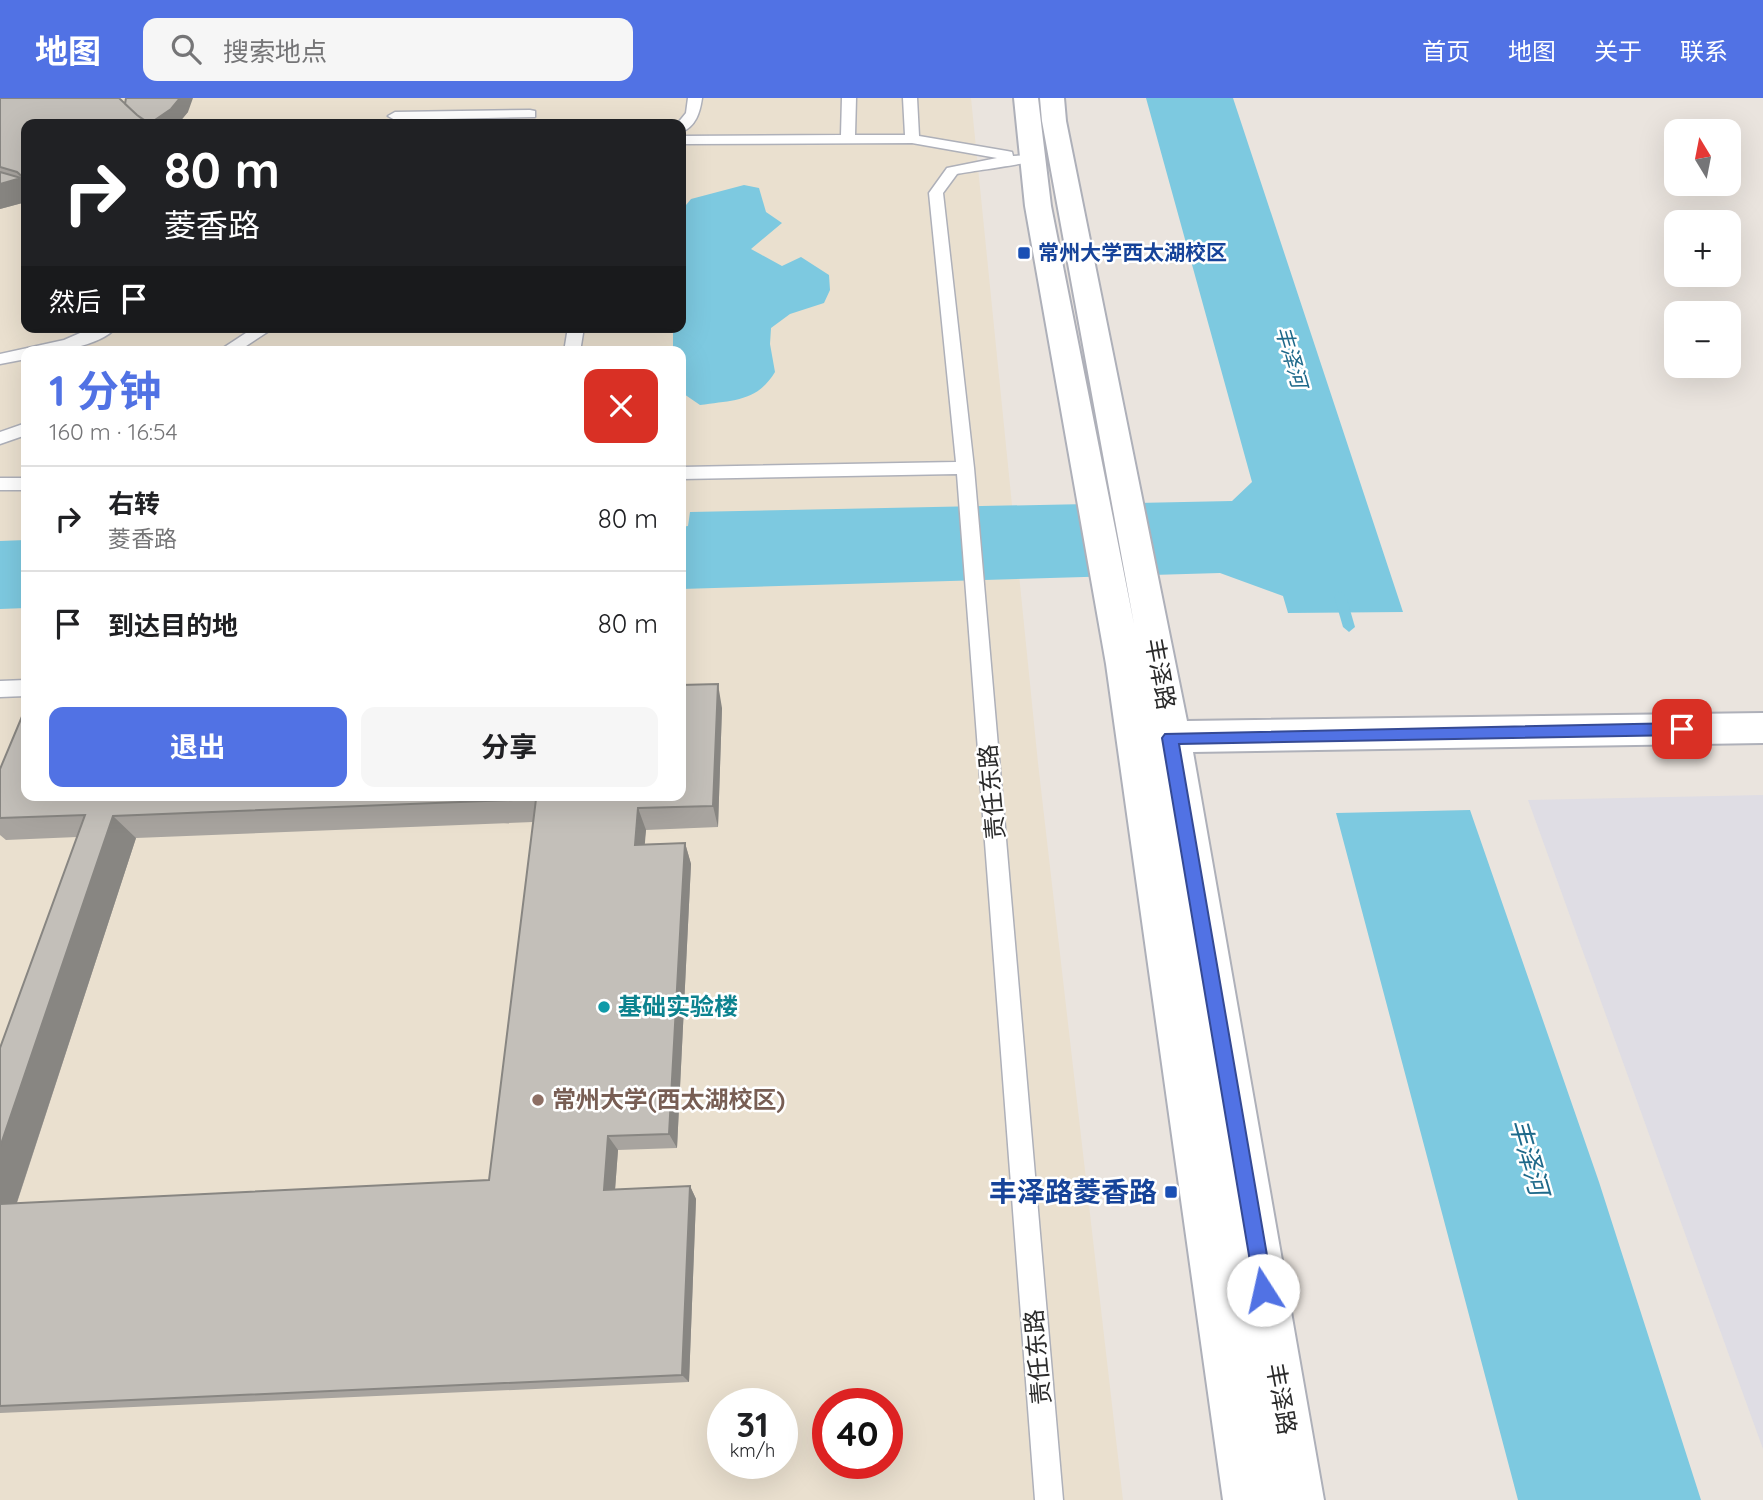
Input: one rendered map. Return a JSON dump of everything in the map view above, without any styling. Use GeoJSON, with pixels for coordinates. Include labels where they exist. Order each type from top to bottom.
{"type":"FeatureCollection","features":[{"type":"Feature","properties":{"kind":"street","name":"丰泽路"},"geometry":{"type":"LineString","coordinates":[[1026,98],[1038,205],[1124,664],[1152,737],[1298,1500]]}},
{"type":"Feature","properties":{"kind":"street","name":"丰泽路"},"geometry":{"type":"LineString","coordinates":[[1052,98],[1054,121],[1160,668],[1152,737],[1249,1500]]}},
{"type":"Feature","properties":{"kind":"street"},"geometry":{"type":"LineString","coordinates":[[1152,737],[1763,727]]}},
{"type":"Feature","properties":{"kind":"lane"},"geometry":{"type":"LineString","coordinates":[[392,119],[397,98]]}},
{"type":"Feature","properties":{"kind":"lane"},"geometry":{"type":"LineString","coordinates":[[468,119],[477,98]]}},
{"type":"Feature","properties":{"kind":"lane"},"geometry":{"type":"LineString","coordinates":[[531,119],[530,105],[534,98]]}},
{"type":"Feature","properties":{"kind":"lane"},"geometry":{"type":"LineString","coordinates":[[686,122],[693,114],[695,98]]}},
{"type":"Feature","properties":{"kind":"lane"},"geometry":{"type":"LineString","coordinates":[[848,139],[849,98]]}},
{"type":"Feature","properties":{"kind":"lane"},"geometry":{"type":"LineString","coordinates":[[910,98],[912,139]]}},
{"type":"Feature","properties":{"kind":"lane"},"geometry":{"type":"LineString","coordinates":[[686,140],[912,139],[1033,159]]}},
{"type":"Feature","properties":{"kind":"lane","name":"责任东路"},"geometry":{"type":"LineString","coordinates":[[1033,159],[952,171],[936,194],[965,468],[1049,1500]]}},
{"type":"Feature","properties":{"kind":"lane"},"geometry":{"type":"LineString","coordinates":[[60,346],[95,333]]}},
{"type":"Feature","properties":{"kind":"lane"},"geometry":{"type":"LineString","coordinates":[[235,346],[257,333]]}},
{"type":"Feature","properties":{"kind":"lane"},"geometry":{"type":"LineString","coordinates":[[0,359],[21,355]]}},
{"type":"Feature","properties":{"kind":"lane"},"geometry":{"type":"LineString","coordinates":[[0,438],[21,431]]}},
{"type":"Feature","properties":{"kind":"lane"},"geometry":{"type":"LineString","coordinates":[[686,473],[965,468]]}},
{"type":"Feature","properties":{"kind":"lane"},"geometry":{"type":"LineString","coordinates":[[0,484],[21,484]]}},
{"type":"Feature","properties":{"kind":"lane"},"geometry":{"type":"LineString","coordinates":[[0,689],[21,688]]}},
{"type":"Feature","properties":{"kind":"shaded area","name":"常州大学(西太湖校区)"},"geometry":{"type":"Polygon","coordinates":[[[0,98],[971,98],[1038,763],[1123,1500],[0,1500],[0,98]]]}},
{"type":"Feature","properties":{"kind":"shaded area"},"geometry":{"type":"Polygon","coordinates":[[[1763,795],[1763,1449],[1528,800],[1763,795]]]}},
{"type":"Feature","properties":{"kind":"water"},"geometry":{"type":"Polygon","coordinates":[[[1146,98],[1233,98],[1403,612],[1288,613],[1283,596],[1220,573],[686,589],[686,526],[690,512],[1232,501],[1252,482],[1146,98]]]}},
{"type":"Feature","properties":{"kind":"water"},"geometry":{"type":"Polygon","coordinates":[[[744,185],[759,188],[766,212],[782,223],[751,249],[782,266],[801,257],[829,275],[830,290],[824,303],[790,314],[771,328],[770,344],[775,372],[768,382],[743,398],[700,405],[686,395],[686,346],[673,346],[673,333],[686,333],[686,205],[691,199],[744,185]]]}},
{"type":"Feature","properties":{"kind":"water"},"geometry":{"type":"Polygon","coordinates":[[[21,540],[21,608],[0,609],[0,541],[21,540]]]}},
{"type":"Feature","properties":{"kind":"water"},"geometry":{"type":"Polygon","coordinates":[[[1470,810],[1599,1182],[1701,1500],[1518,1500],[1336,813],[1470,810]]]}},
{"type":"Feature","properties":{"kind":"building"},"geometry":{"type":"Polygon","coordinates":[[[0,98],[119,98],[143,119],[21,119],[21,176],[0,167],[0,98]]]}},
{"type":"Feature","properties":{"kind":"building"},"geometry":{"type":"Polygon","coordinates":[[[126,98],[180,98],[171,109],[156,119],[142,119],[125,104],[126,98]]]}},
{"type":"Feature","properties":{"kind":"building"},"geometry":{"type":"Polygon","coordinates":[[[0,172],[21,178],[0,184],[0,172]]]}},
{"type":"Feature","properties":{"kind":"building","name":"基础实验楼"},"geometry":{"type":"Polygon","coordinates":[[[718,684],[713,806],[638,808],[635,845],[685,843],[669,1134],[608,1136],[604,1190],[690,1186],[682,1375],[0,1406],[0,1204],[489,1180],[536,801],[686,801],[686,685],[718,684]]]}},
{"type":"Feature","properties":{"kind":"building","name":"基础实验楼"},"geometry":{"type":"Polygon","coordinates":[[[21,719],[21,801],[486,801],[113,816],[0,1147],[0,1048],[85,815],[0,818],[0,769],[21,719]]]}},
{"type":"Feature","properties":{"kind":"waterway","name":"丰泽河"},"geometry":{"type":"LineString","coordinates":[[1340,596],[1349,627]]}},
{"type":"Feature","properties":{"kind":"place","name":"常州大学西太湖校区"},"geometry":{"type":"Point","coordinates":[1024,253]}},
{"type":"Feature","properties":{"kind":"place","name":"基础实验楼"},"geometry":{"type":"Point","coordinates":[604,1007]}},
{"type":"Feature","properties":{"kind":"place","name":"常州大学(西太湖校区)"},"geometry":{"type":"Point","coordinates":[538,1100]}},
{"type":"Feature","properties":{"kind":"place","name":"丰泽路菱香路"},"geometry":{"type":"Point","coordinates":[1171,1192]}},
{"type":"Feature","properties":{"kind":"route"},"geometry":{"type":"LineString","coordinates":[[1263,1290],[1170,738],[1682,729]]}}]}
